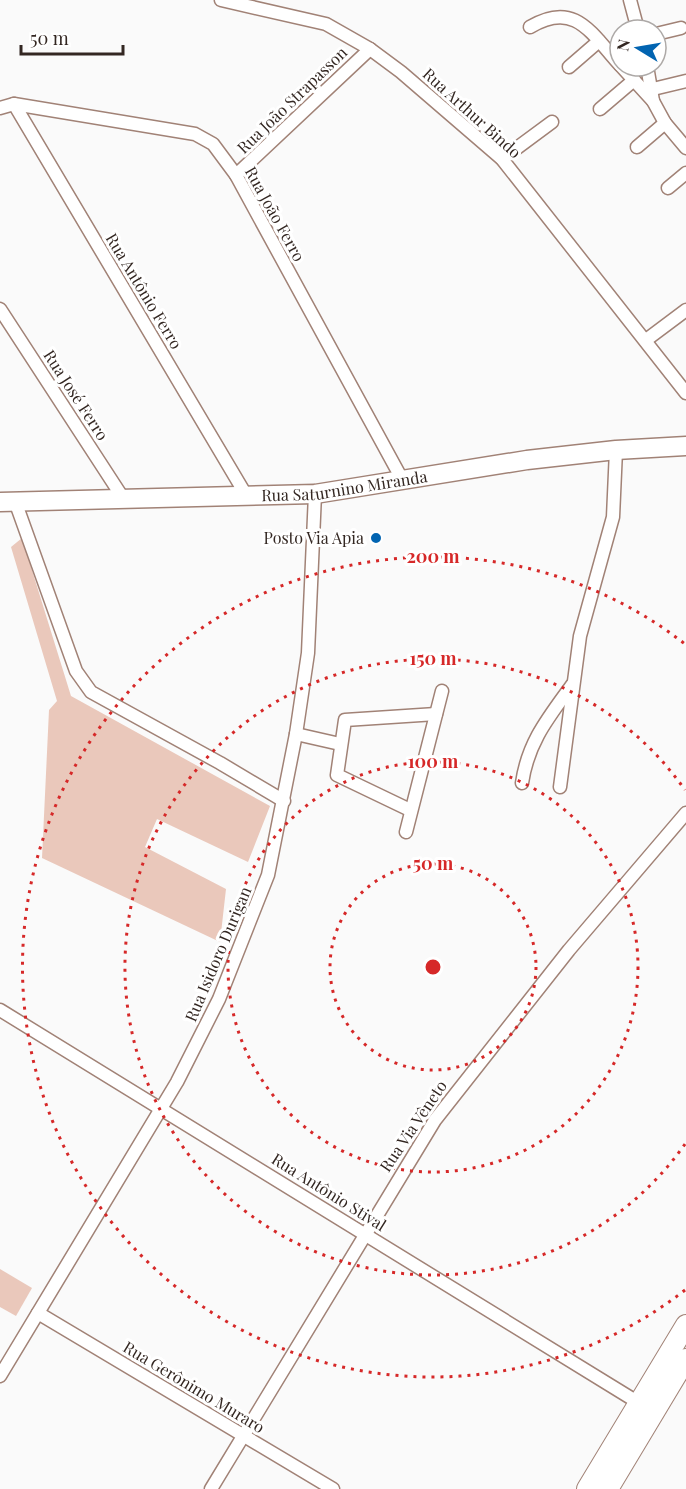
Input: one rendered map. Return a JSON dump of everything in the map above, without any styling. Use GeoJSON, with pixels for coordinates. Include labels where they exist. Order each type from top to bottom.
{"type":"FeatureCollection","features":[{"type":"Feature","properties":{"kind":"main road","name":"Rua Saturnino Miranda"},"geometry":{"type":"LineString","coordinates":[[8,502],[315,494],[526,460],[616,450],[686,447]]}},
{"type":"Feature","properties":{"kind":"main road"},"geometry":{"type":"LineString","coordinates":[[587,1489],[686,1325]]}},
{"type":"Feature","properties":{"kind":"main road"},"geometry":{"type":"LineString","coordinates":[[608,1489],[686,1359]]}},
{"type":"Feature","properties":{"kind":"street","name":"Rua Arthur Bindo"},"geometry":{"type":"LineString","coordinates":[[221,0],[326,24],[370,49],[401,72],[502,159],[686,393]]}},
{"type":"Feature","properties":{"kind":"street"},"geometry":{"type":"LineString","coordinates":[[630,0],[635,18]]}},
{"type":"Feature","properties":{"kind":"street"},"geometry":{"type":"LineString","coordinates":[[530,27],[544,15],[563,11],[577,15],[608,52]]}},
{"type":"Feature","properties":{"kind":"street"},"geometry":{"type":"LineString","coordinates":[[668,31],[681,28]]}},
{"type":"Feature","properties":{"kind":"street"},"geometry":{"type":"LineString","coordinates":[[568,67],[598,41]]}},
{"type":"Feature","properties":{"kind":"street","name":"Rua João Strapasson"},"geometry":{"type":"LineString","coordinates":[[236,176],[370,49]]}},
{"type":"Feature","properties":{"kind":"street"},"geometry":{"type":"LineString","coordinates":[[649,78],[653,95],[665,123],[681,136],[686,148]]}},
{"type":"Feature","properties":{"kind":"street"},"geometry":{"type":"LineString","coordinates":[[600,109],[634,80],[653,95]]}},
{"type":"Feature","properties":{"kind":"street"},"geometry":{"type":"LineString","coordinates":[[653,95],[686,81]]}},
{"type":"Feature","properties":{"kind":"street"},"geometry":{"type":"LineString","coordinates":[[0,108],[14,104]]}},
{"type":"Feature","properties":{"kind":"street","name":"Rua João Ferro"},"geometry":{"type":"LineString","coordinates":[[14,104],[195,134],[213,144],[236,176],[403,481]]}},
{"type":"Feature","properties":{"kind":"street","name":"Rua Antônio Ferro"},"geometry":{"type":"LineString","coordinates":[[14,104],[246,495]]}},
{"type":"Feature","properties":{"kind":"street"},"geometry":{"type":"LineString","coordinates":[[502,159],[552,122]]}},
{"type":"Feature","properties":{"kind":"street"},"geometry":{"type":"LineString","coordinates":[[637,147],[665,123]]}},
{"type":"Feature","properties":{"kind":"street"},"geometry":{"type":"LineString","coordinates":[[668,188],[686,173]]}},
{"type":"Feature","properties":{"kind":"street","name":"Rua José Ferro"},"geometry":{"type":"LineString","coordinates":[[0,309],[123,498]]}},
{"type":"Feature","properties":{"kind":"street"},"geometry":{"type":"LineString","coordinates":[[646,340],[686,310]]}},
{"type":"Feature","properties":{"kind":"street"},"geometry":{"type":"LineString","coordinates":[[560,787],[580,636],[613,517],[616,450]]}},
{"type":"Feature","properties":{"kind":"street","name":"Rua Isidoro Durigan"},"geometry":{"type":"LineString","coordinates":[[0,1376],[162,1108],[219,999],[268,875],[284,801],[308,653],[315,494]]}},
{"type":"Feature","properties":{"kind":"street"},"geometry":{"type":"LineString","coordinates":[[8,502],[76,672],[91,692],[284,801]]}},
{"type":"Feature","properties":{"kind":"street"},"geometry":{"type":"LineString","coordinates":[[522,783],[526,758],[541,728],[572,684]]}},
{"type":"Feature","properties":{"kind":"street"},"geometry":{"type":"LineString","coordinates":[[406,832],[442,690]]}},
{"type":"Feature","properties":{"kind":"street"},"geometry":{"type":"LineString","coordinates":[[410,810],[337,775],[345,720],[436,714]]}},
{"type":"Feature","properties":{"kind":"street"},"geometry":{"type":"LineString","coordinates":[[296,734],[340,744]]}},
{"type":"Feature","properties":{"kind":"street","name":"Rua Via Vêneto"},"geometry":{"type":"LineString","coordinates":[[211,1489],[365,1233],[456,1090],[569,950],[686,813]]}},
{"type":"Feature","properties":{"kind":"street","name":"Rua Antônio Stival"},"geometry":{"type":"LineString","coordinates":[[0,1010],[639,1403]]}},
{"type":"Feature","properties":{"kind":"street","name":"Rua Gerônimo Muraro"},"geometry":{"type":"LineString","coordinates":[[38,1313],[333,1489]]}},
{"type":"Feature","properties":{"kind":"shaded area"},"geometry":{"type":"Polygon","coordinates":[[[22,538],[71,696],[270,806],[248,862],[157,819],[145,847],[226,889],[220,942],[42,858],[49,710],[57,701],[11,547],[22,538]]]}},
{"type":"Feature","properties":{"kind":"shaded area"},"geometry":{"type":"Polygon","coordinates":[[[0,1269],[32,1288],[16,1316],[0,1307],[0,1269]]]}},
{"type":"Feature","properties":{"kind":"place","name":"Posto Via Apia"},"geometry":{"type":"Point","coordinates":[376,538]}}]}
